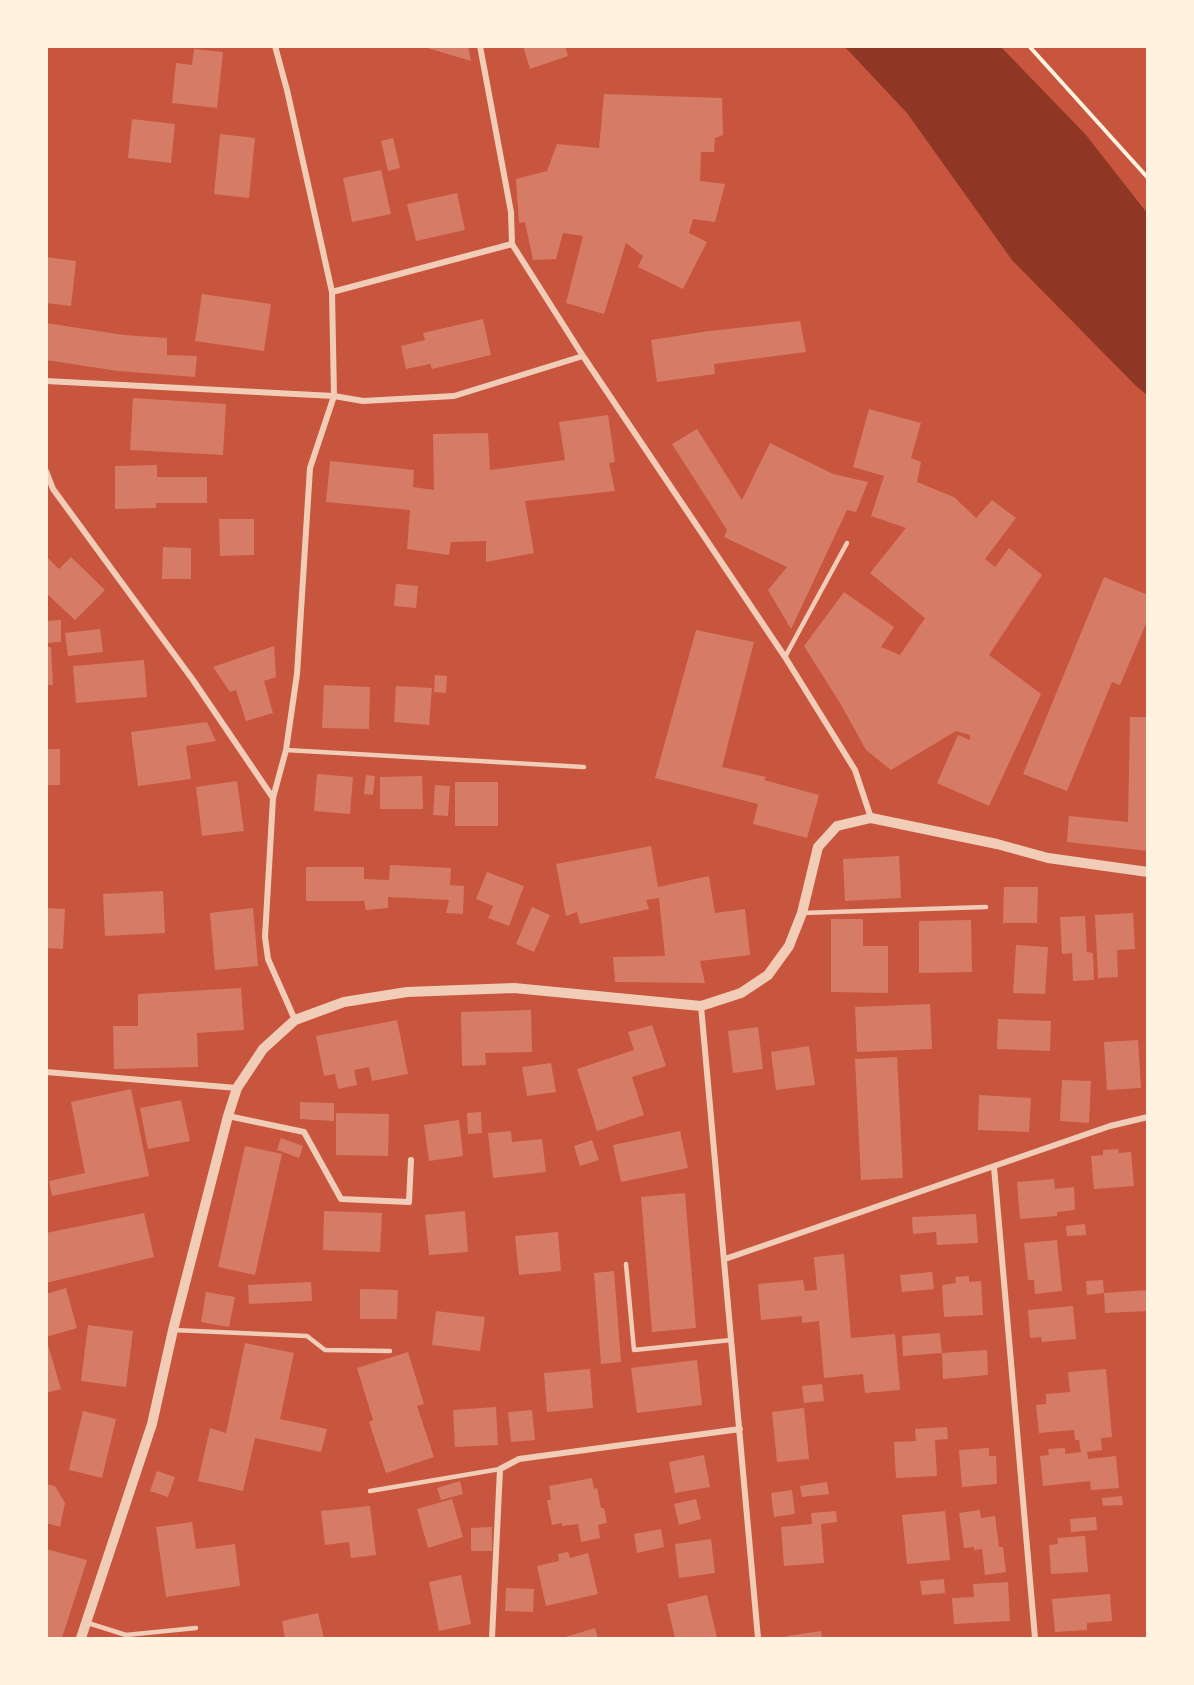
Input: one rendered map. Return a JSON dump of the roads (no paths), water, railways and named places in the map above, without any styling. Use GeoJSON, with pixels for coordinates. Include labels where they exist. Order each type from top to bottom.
{"type":"FeatureCollection","features":[{"type":"Feature","properties":{"kind":"street"},"geometry":{"type":"LineString","coordinates":[[275,46],[332,292],[334,396],[310,468],[297,674],[286,750],[273,798],[265,937],[268,959],[295,1020]]}},
{"type":"Feature","properties":{"kind":"street"},"geometry":{"type":"LineString","coordinates":[[480,46],[511,212],[512,244],[583,356],[785,657],[855,770],[871,818]]}},
{"type":"Feature","properties":{"kind":"street"},"geometry":{"type":"LineString","coordinates":[[332,292],[512,244]]}},
{"type":"Feature","properties":{"kind":"street"},"geometry":{"type":"LineString","coordinates":[[46,381],[334,396],[363,401],[454,396],[583,356]]}},
{"type":"Feature","properties":{"kind":"street"},"geometry":{"type":"LineString","coordinates":[[46,471],[53,489],[194,680],[273,798]]}},
{"type":"Feature","properties":{"kind":"street"},"geometry":{"type":"LineString","coordinates":[[46,496],[53,489]]}},
{"type":"Feature","properties":{"kind":"street"},"geometry":{"type":"LineString","coordinates":[[81,1638],[152,1424],[173,1330],[237,1088],[263,1049],[295,1020],[344,1002],[407,992],[514,988],[701,1006],[741,993],[768,975],[789,946],[802,913],[818,847],[837,826],[871,818],[997,844],[1048,858],[1148,873]]}},
{"type":"Feature","properties":{"kind":"street"},"geometry":{"type":"LineString","coordinates":[[701,1006],[758,1638]]}},
{"type":"Feature","properties":{"kind":"street"},"geometry":{"type":"LineString","coordinates":[[46,1072],[237,1088]]}},
{"type":"Feature","properties":{"kind":"street"},"geometry":{"type":"LineString","coordinates":[[228,1116],[303,1132],[341,1199],[409,1202],[411,1160]]}},
{"type":"Feature","properties":{"kind":"street"},"geometry":{"type":"LineString","coordinates":[[725,1260],[1110,1126],[1148,1117]]}},
{"type":"Feature","properties":{"kind":"street"},"geometry":{"type":"LineString","coordinates":[[994,1167],[1035,1638]]}},
{"type":"Feature","properties":{"kind":"street"},"geometry":{"type":"LineString","coordinates":[[492,1638],[500,1468],[519,1459],[740,1429]]}},
{"type":"Feature","properties":{"kind":"lane"},"geometry":{"type":"LineString","coordinates":[[785,657],[848,543]]}},
{"type":"Feature","properties":{"kind":"lane"},"geometry":{"type":"LineString","coordinates":[[286,750],[584,767]]}},
{"type":"Feature","properties":{"kind":"lane"},"geometry":{"type":"LineString","coordinates":[[802,913],[986,907]]}},
{"type":"Feature","properties":{"kind":"lane"},"geometry":{"type":"LineString","coordinates":[[626,1264],[634,1350],[732,1340]]}},
{"type":"Feature","properties":{"kind":"lane"},"geometry":{"type":"LineString","coordinates":[[173,1330],[307,1336],[325,1350],[390,1351]]}},
{"type":"Feature","properties":{"kind":"lane"},"geometry":{"type":"LineString","coordinates":[[370,1491],[500,1468]]}},
{"type":"Feature","properties":{"kind":"lane"},"geometry":{"type":"LineString","coordinates":[[85,1623],[126,1635],[196,1628]]}}]}
